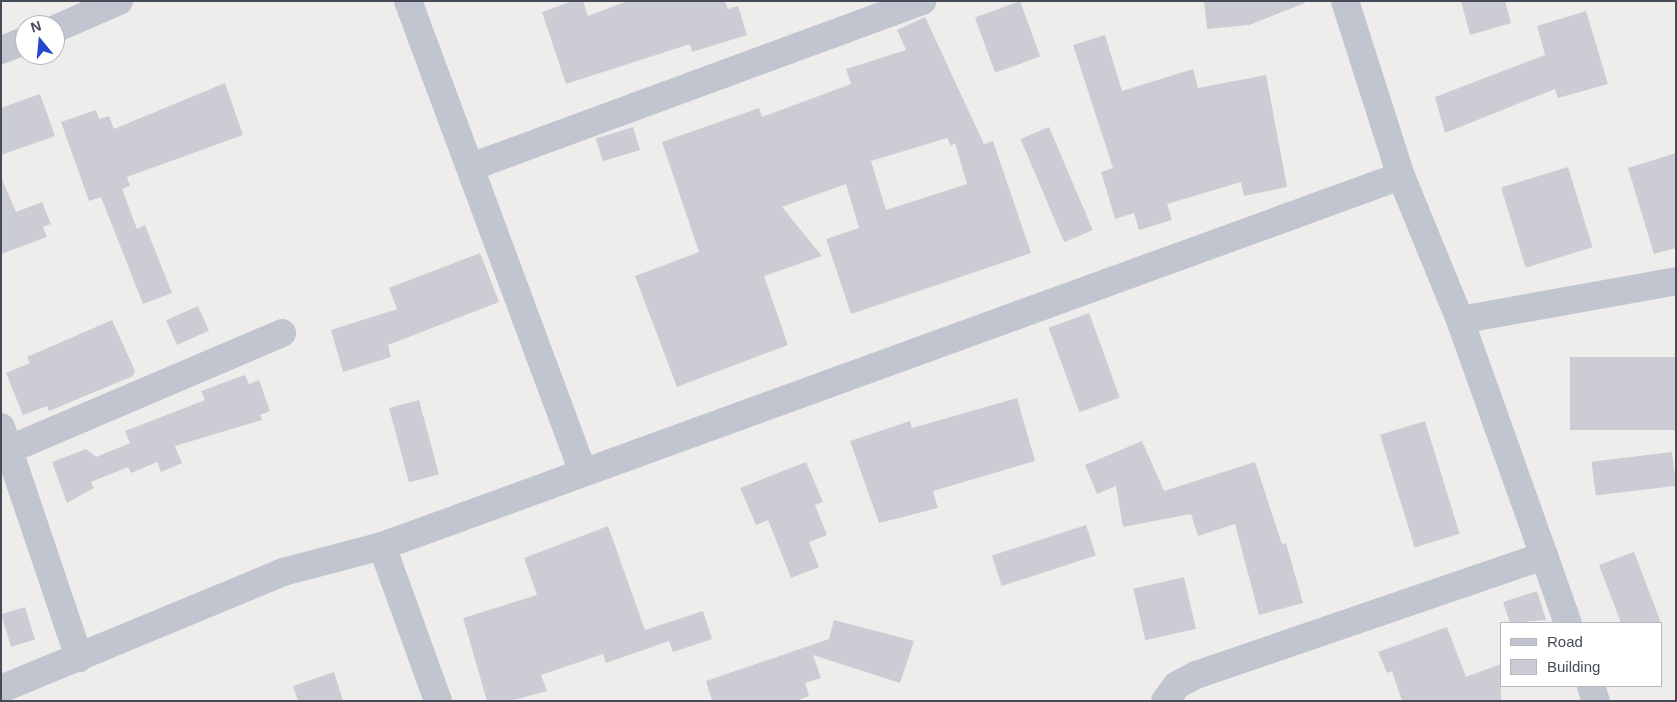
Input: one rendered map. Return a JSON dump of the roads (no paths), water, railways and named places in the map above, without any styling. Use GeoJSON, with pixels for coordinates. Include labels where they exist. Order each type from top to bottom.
{"type":"FeatureCollection","features":[{"type":"Feature","properties":{"kind":"street"},"geometry":{"type":"LineString","coordinates":[[65,25],[119,1]]}},
{"type":"Feature","properties":{"kind":"street"},"geometry":{"type":"LineString","coordinates":[[408,1],[583,472]]}},
{"type":"Feature","properties":{"kind":"street"},"geometry":{"type":"LineString","coordinates":[[471,167],[922,1]]}},
{"type":"Feature","properties":{"kind":"street"},"geometry":{"type":"LineString","coordinates":[[1345,1],[1400,176],[1460,320],[1568,622]]}},
{"type":"Feature","properties":{"kind":"street"},"geometry":{"type":"LineString","coordinates":[[1,50],[15,45]]}},
{"type":"Feature","properties":{"kind":"street"},"geometry":{"type":"LineString","coordinates":[[1,689],[283,572],[382,546],[1400,176]]}},
{"type":"Feature","properties":{"kind":"street"},"geometry":{"type":"LineString","coordinates":[[1460,320],[1676,281]]}},
{"type":"Feature","properties":{"kind":"street"},"geometry":{"type":"LineString","coordinates":[[79,658],[4,439],[282,333]]}},
{"type":"Feature","properties":{"kind":"street"},"geometry":{"type":"LineString","coordinates":[[382,546],[438,701]]}},
{"type":"Feature","properties":{"kind":"street"},"geometry":{"type":"LineString","coordinates":[[1165,701],[1177,685],[1196,675],[1544,556]]}},
{"type":"Feature","properties":{"kind":"street"},"geometry":{"type":"LineString","coordinates":[[1591,687],[1596,701]]}}]}
